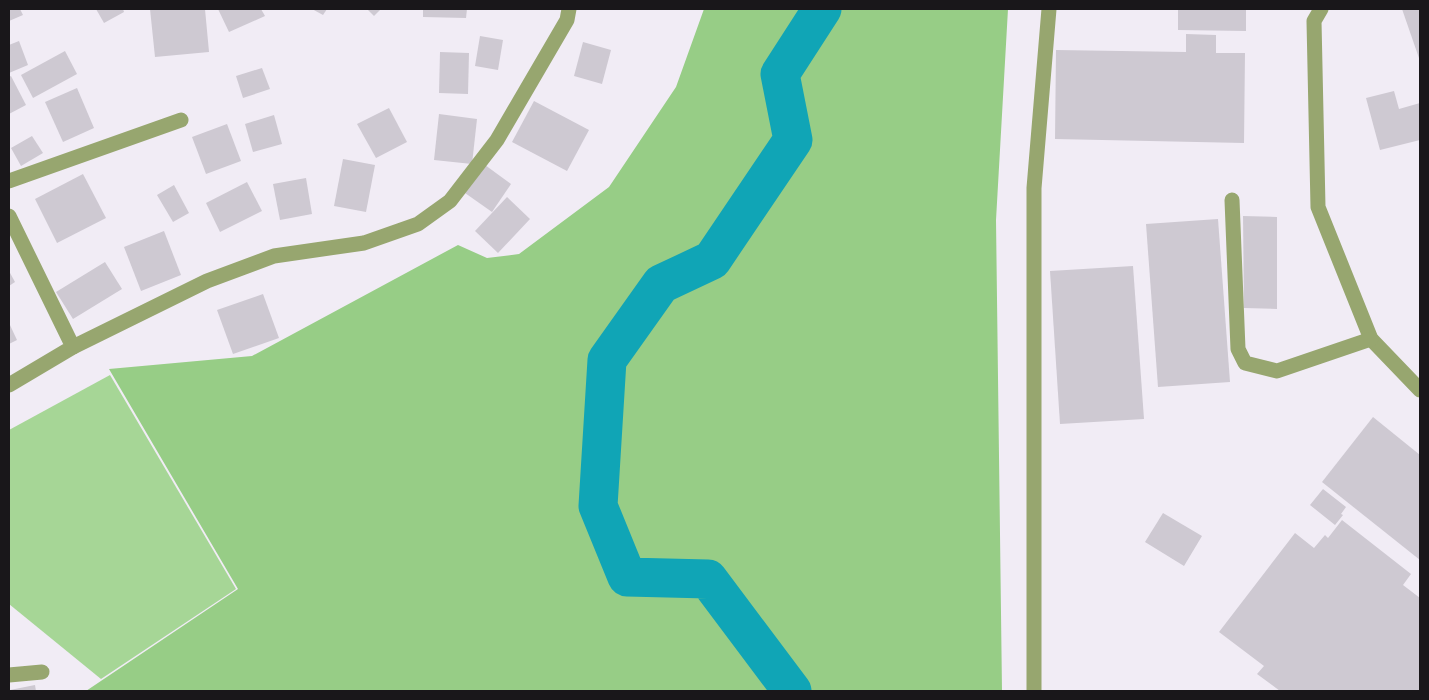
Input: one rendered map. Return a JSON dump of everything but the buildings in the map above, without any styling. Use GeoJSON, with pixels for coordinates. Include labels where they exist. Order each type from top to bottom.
{"type":"FeatureCollection","features":[{"type":"Feature","properties":{"kind":"street"},"geometry":{"type":"LineString","coordinates":[[9,385],[73,347],[207,281],[274,256],[364,242],[418,224],[450,201],[497,140],[567,20],[570,9]]}},
{"type":"Feature","properties":{"kind":"street"},"geometry":{"type":"LineString","coordinates":[[1034,691],[1034,188],[1049,9]]}},
{"type":"Feature","properties":{"kind":"street"},"geometry":{"type":"LineString","coordinates":[[1321,9],[1314,21],[1318,207],[1371,339],[1420,390]]}},
{"type":"Feature","properties":{"kind":"street"},"geometry":{"type":"LineString","coordinates":[[9,181],[181,120]]}},
{"type":"Feature","properties":{"kind":"street"},"geometry":{"type":"LineString","coordinates":[[1232,200],[1238,349],[1245,362],[1277,371],[1371,339]]}},
{"type":"Feature","properties":{"kind":"street"},"geometry":{"type":"LineString","coordinates":[[9,216],[73,347]]}},
{"type":"Feature","properties":{"kind":"street"},"geometry":{"type":"LineString","coordinates":[[9,675],[42,672]]}},
{"type":"Feature","properties":{"kind":"green space"},"geometry":{"type":"Polygon","coordinates":[[[704,9],[1008,9],[996,220],[1002,691],[86,691],[238,589],[109,369],[252,356],[458,245],[487,258],[519,254],[609,187],[676,87],[704,9]]]}},
{"type":"Feature","properties":{"kind":"green space"},"geometry":{"type":"Polygon","coordinates":[[[110,375],[236,589],[101,679],[9,604],[9,430],[110,375]]]}},
{"type":"Feature","properties":{"kind":"waterway"},"geometry":{"type":"LineString","coordinates":[[792,691],[708,579],[627,577],[598,506],[607,360],[661,284],[712,260],[793,140],[780,74],[822,9]]}}]}
